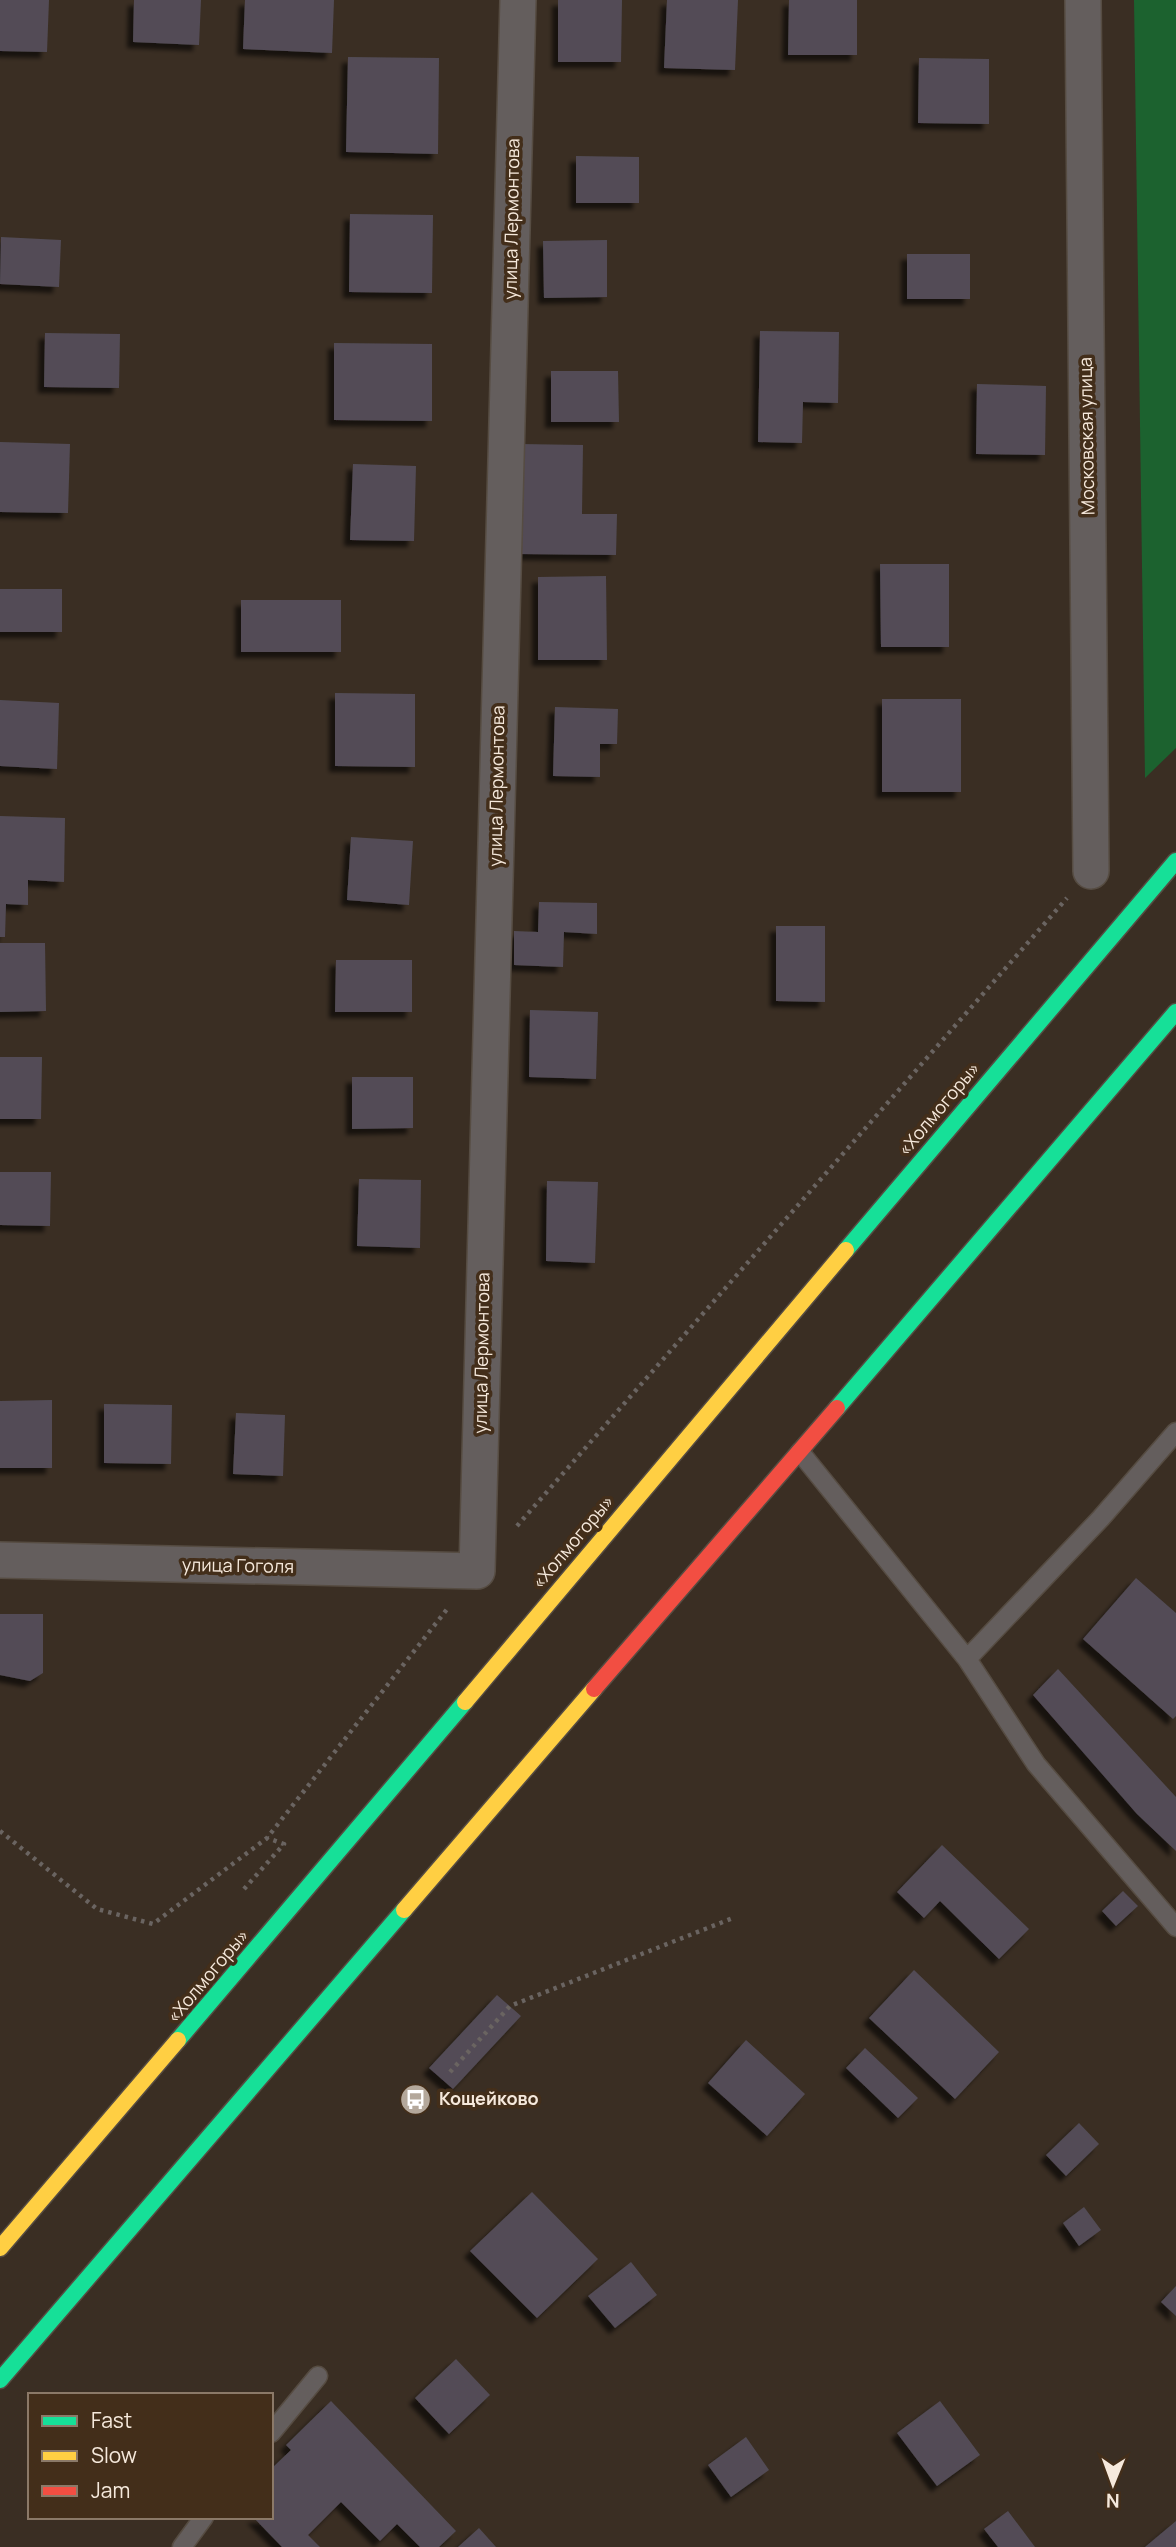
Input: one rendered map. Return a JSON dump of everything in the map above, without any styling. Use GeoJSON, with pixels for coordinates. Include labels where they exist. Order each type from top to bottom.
{"type":"FeatureCollection","features":[{"type":"Feature","properties":{"kind":"highway","name":"«Холмогоры»"},"geometry":{"type":"LineString","coordinates":[[0,2248],[867,1222],[1176,861]]}},
{"type":"Feature","properties":{"kind":"highway"},"geometry":{"type":"LineString","coordinates":[[0,2380],[1176,1012]]}},
{"type":"Feature","properties":{"kind":"street","name":"улица Лермонтова"},"geometry":{"type":"LineString","coordinates":[[477,1571],[518,0]]}},
{"type":"Feature","properties":{"kind":"street","name":"Московская улица"},"geometry":{"type":"LineString","coordinates":[[1083,0],[1091,871]]}},
{"type":"Feature","properties":{"kind":"street","name":"улица Гоголя"},"geometry":{"type":"LineString","coordinates":[[0,1560],[477,1571]]}},
{"type":"Feature","properties":{"kind":"lane"},"geometry":{"type":"LineString","coordinates":[[967,1659],[1101,1518],[1176,1432]]}},
{"type":"Feature","properties":{"kind":"lane"},"geometry":{"type":"LineString","coordinates":[[800,1452],[967,1659],[1036,1764],[1176,1927]]}},
{"type":"Feature","properties":{"kind":"lane"},"geometry":{"type":"LineString","coordinates":[[273,2430],[318,2376]]}},
{"type":"Feature","properties":{"kind":"lane"},"geometry":{"type":"LineString","coordinates":[[181,2547],[202,2519]]}},
{"type":"Feature","properties":{"kind":"path"},"geometry":{"type":"LineString","coordinates":[[0,1831],[97,1909],[153,1924],[267,1838],[477,1571],[1091,871]]}},
{"type":"Feature","properties":{"kind":"path"},"geometry":{"type":"LineString","coordinates":[[244,1889],[284,1844],[267,1838]]}},
{"type":"Feature","properties":{"kind":"path"},"geometry":{"type":"LineString","coordinates":[[450,2072],[510,2006],[733,1917]]}},
{"type":"Feature","properties":{"kind":"green space"},"geometry":{"type":"Polygon","coordinates":[[[1134,0],[1176,0],[1176,748],[1145,778],[1134,0]]]}},
{"type":"Feature","properties":{"kind":"building"},"geometry":{"type":"Polygon","coordinates":[[[0,0],[49,0],[47,52],[0,51],[0,0]]]}},
{"type":"Feature","properties":{"kind":"building"},"geometry":{"type":"Polygon","coordinates":[[[134,0],[201,0],[199,45],[133,42],[134,0]]]}},
{"type":"Feature","properties":{"kind":"building"},"geometry":{"type":"Polygon","coordinates":[[[245,0],[334,0],[332,53],[243,49],[245,0]]]}},
{"type":"Feature","properties":{"kind":"building"},"geometry":{"type":"Polygon","coordinates":[[[558,0],[622,0],[621,62],[558,62],[558,0]]]}},
{"type":"Feature","properties":{"kind":"building"},"geometry":{"type":"Polygon","coordinates":[[[667,0],[738,0],[735,70],[664,68],[667,0]]]}},
{"type":"Feature","properties":{"kind":"building"},"geometry":{"type":"Polygon","coordinates":[[[789,0],[857,0],[857,55],[788,55],[789,0]]]}},
{"type":"Feature","properties":{"kind":"building"},"geometry":{"type":"Polygon","coordinates":[[[348,57],[439,58],[438,154],[346,152],[348,57]]]}},
{"type":"Feature","properties":{"kind":"building"},"geometry":{"type":"Polygon","coordinates":[[[919,58],[989,59],[989,124],[918,123],[919,58]]]}},
{"type":"Feature","properties":{"kind":"building"},"geometry":{"type":"Polygon","coordinates":[[[576,156],[639,157],[639,203],[576,203],[576,156]]]}},
{"type":"Feature","properties":{"kind":"building"},"geometry":{"type":"Polygon","coordinates":[[[350,214],[433,215],[432,293],[349,292],[350,214]]]}},
{"type":"Feature","properties":{"kind":"building"},"geometry":{"type":"Polygon","coordinates":[[[1,237],[61,240],[59,287],[0,284],[1,237]]]}},
{"type":"Feature","properties":{"kind":"building"},"geometry":{"type":"Polygon","coordinates":[[[607,240],[607,297],[544,298],[543,241],[607,240]]]}},
{"type":"Feature","properties":{"kind":"building"},"geometry":{"type":"Polygon","coordinates":[[[907,254],[970,254],[970,299],[907,299],[907,254]]]}},
{"type":"Feature","properties":{"kind":"building"},"geometry":{"type":"Polygon","coordinates":[[[760,331],[839,332],[838,403],[803,402],[802,443],[758,442],[760,331]]]}},
{"type":"Feature","properties":{"kind":"building"},"geometry":{"type":"Polygon","coordinates":[[[45,333],[120,334],[119,388],[44,387],[45,333]]]}},
{"type":"Feature","properties":{"kind":"building"},"geometry":{"type":"Polygon","coordinates":[[[334,343],[432,344],[432,421],[334,420],[334,343]]]}},
{"type":"Feature","properties":{"kind":"building"},"geometry":{"type":"Polygon","coordinates":[[[551,371],[618,371],[619,422],[551,422],[551,371]]]}},
{"type":"Feature","properties":{"kind":"building"},"geometry":{"type":"Polygon","coordinates":[[[977,384],[1046,386],[1045,455],[976,454],[977,384]]]}},
{"type":"Feature","properties":{"kind":"building"},"geometry":{"type":"Polygon","coordinates":[[[0,442],[70,444],[68,513],[0,512],[0,442]]]}},
{"type":"Feature","properties":{"kind":"building"},"geometry":{"type":"Polygon","coordinates":[[[520,444],[583,445],[582,514],[617,514],[616,555],[519,554],[520,444]]]}},
{"type":"Feature","properties":{"kind":"building"},"geometry":{"type":"Polygon","coordinates":[[[353,464],[416,466],[414,541],[350,540],[353,464]]]}},
{"type":"Feature","properties":{"kind":"building"},"geometry":{"type":"Polygon","coordinates":[[[880,564],[949,564],[949,647],[881,647],[880,564]]]}},
{"type":"Feature","properties":{"kind":"building"},"geometry":{"type":"Polygon","coordinates":[[[606,576],[607,660],[538,660],[538,577],[606,576]]]}},
{"type":"Feature","properties":{"kind":"building"},"geometry":{"type":"Polygon","coordinates":[[[0,589],[62,589],[62,632],[0,632],[0,589]]]}},
{"type":"Feature","properties":{"kind":"building"},"geometry":{"type":"Polygon","coordinates":[[[241,600],[341,600],[341,652],[241,652],[241,600]]]}},
{"type":"Feature","properties":{"kind":"building"},"geometry":{"type":"Polygon","coordinates":[[[335,693],[415,694],[415,767],[335,766],[335,693]]]}},
{"type":"Feature","properties":{"kind":"building"},"geometry":{"type":"Polygon","coordinates":[[[882,699],[961,699],[961,792],[882,792],[882,699]]]}},
{"type":"Feature","properties":{"kind":"building"},"geometry":{"type":"Polygon","coordinates":[[[0,700],[59,703],[57,769],[0,766],[0,700]]]}},
{"type":"Feature","properties":{"kind":"building"},"geometry":{"type":"Polygon","coordinates":[[[555,707],[618,709],[617,744],[600,744],[600,777],[553,776],[555,707]]]}},
{"type":"Feature","properties":{"kind":"building"},"geometry":{"type":"Polygon","coordinates":[[[0,816],[65,818],[64,882],[28,880],[28,905],[6,904],[5,937],[0,937],[0,816]]]}},
{"type":"Feature","properties":{"kind":"building"},"geometry":{"type":"Polygon","coordinates":[[[351,837],[413,841],[409,905],[347,900],[351,837]]]}},
{"type":"Feature","properties":{"kind":"building"},"geometry":{"type":"Polygon","coordinates":[[[539,902],[597,903],[597,934],[564,932],[563,967],[514,965],[514,931],[538,932],[539,902]]]}},
{"type":"Feature","properties":{"kind":"building"},"geometry":{"type":"Polygon","coordinates":[[[776,926],[825,926],[825,1002],[776,1001],[776,926]]]}},
{"type":"Feature","properties":{"kind":"building"},"geometry":{"type":"Polygon","coordinates":[[[0,943],[45,943],[46,1011],[0,1012],[0,943]]]}},
{"type":"Feature","properties":{"kind":"building"},"geometry":{"type":"Polygon","coordinates":[[[336,960],[412,960],[412,1012],[335,1012],[336,960]]]}},
{"type":"Feature","properties":{"kind":"building"},"geometry":{"type":"Polygon","coordinates":[[[530,1010],[598,1012],[596,1079],[529,1077],[530,1010]]]}},
{"type":"Feature","properties":{"kind":"building"},"geometry":{"type":"Polygon","coordinates":[[[0,1057],[42,1057],[41,1119],[0,1119],[0,1057]]]}},
{"type":"Feature","properties":{"kind":"building"},"geometry":{"type":"Polygon","coordinates":[[[352,1077],[413,1077],[413,1128],[352,1129],[352,1077]]]}},
{"type":"Feature","properties":{"kind":"building"},"geometry":{"type":"Polygon","coordinates":[[[0,1172],[51,1172],[50,1226],[0,1225],[0,1172]]]}},
{"type":"Feature","properties":{"kind":"building"},"geometry":{"type":"Polygon","coordinates":[[[359,1179],[421,1180],[420,1248],[357,1246],[359,1179]]]}},
{"type":"Feature","properties":{"kind":"building"},"geometry":{"type":"Polygon","coordinates":[[[547,1181],[598,1182],[595,1263],[546,1261],[547,1181]]]}},
{"type":"Feature","properties":{"kind":"building"},"geometry":{"type":"Polygon","coordinates":[[[52,1400],[52,1468],[0,1468],[0,1401],[52,1400]]]}},
{"type":"Feature","properties":{"kind":"building"},"geometry":{"type":"Polygon","coordinates":[[[104,1404],[172,1405],[171,1464],[104,1463],[104,1404]]]}},
{"type":"Feature","properties":{"kind":"building"},"geometry":{"type":"Polygon","coordinates":[[[236,1413],[285,1415],[283,1476],[233,1474],[236,1413]]]}},
{"type":"Feature","properties":{"kind":"building"},"geometry":{"type":"Polygon","coordinates":[[[1136,1578],[1176,1613],[1176,1716],[1173,1719],[1083,1639],[1136,1578]]]}},
{"type":"Feature","properties":{"kind":"building"},"geometry":{"type":"Polygon","coordinates":[[[0,1614],[43,1614],[43,1673],[30,1681],[0,1675],[0,1614]]]}},
{"type":"Feature","properties":{"kind":"building"},"geometry":{"type":"Polygon","coordinates":[[[1058,1669],[1176,1797],[1176,1851],[1137,1814],[1033,1695],[1058,1669]]]}},
{"type":"Feature","properties":{"kind":"building"},"geometry":{"type":"Polygon","coordinates":[[[942,1845],[1029,1929],[999,1959],[940,1901],[924,1918],[897,1892],[942,1845]]]}},
{"type":"Feature","properties":{"kind":"building"},"geometry":{"type":"Polygon","coordinates":[[[1123,1891],[1138,1906],[1116,1926],[1102,1911],[1123,1891]]]}},
{"type":"Feature","properties":{"kind":"building"},"geometry":{"type":"Polygon","coordinates":[[[914,1970],[999,2052],[955,2099],[869,2018],[914,1970]]]}},
{"type":"Feature","properties":{"kind":"building"},"geometry":{"type":"Polygon","coordinates":[[[497,1995],[521,2016],[453,2089],[429,2068],[497,1995]]]}},
{"type":"Feature","properties":{"kind":"building"},"geometry":{"type":"Polygon","coordinates":[[[746,2040],[805,2094],[767,2136],[708,2083],[746,2040]]]}},
{"type":"Feature","properties":{"kind":"building"},"geometry":{"type":"Polygon","coordinates":[[[865,2048],[918,2098],[898,2118],[846,2068],[865,2048]]]}},
{"type":"Feature","properties":{"kind":"building"},"geometry":{"type":"Polygon","coordinates":[[[1079,2123],[1099,2144],[1066,2176],[1046,2155],[1079,2123]]]}},
{"type":"Feature","properties":{"kind":"building"},"geometry":{"type":"Polygon","coordinates":[[[532,2192],[598,2259],[537,2318],[470,2251],[532,2192]]]}},
{"type":"Feature","properties":{"kind":"building"},"geometry":{"type":"Polygon","coordinates":[[[1084,2207],[1101,2230],[1079,2246],[1063,2223],[1084,2207]]]}},
{"type":"Feature","properties":{"kind":"building"},"geometry":{"type":"Polygon","coordinates":[[[631,2262],[657,2295],[615,2328],[588,2296],[631,2262]]]}},
{"type":"Feature","properties":{"kind":"building"},"geometry":{"type":"Polygon","coordinates":[[[1176,2286],[1176,2316],[1161,2302],[1176,2286]]]}},
{"type":"Feature","properties":{"kind":"building"},"geometry":{"type":"Polygon","coordinates":[[[456,2359],[490,2395],[449,2434],[415,2398],[456,2359]]]}},
{"type":"Feature","properties":{"kind":"building"},"geometry":{"type":"Polygon","coordinates":[[[331,2401],[456,2531],[439,2547],[420,2547],[397,2524],[380,2541],[341,2502],[308,2535],[320,2547],[282,2547],[255,2519],[273,2519],[273,2467],[291,2450],[286,2445],[331,2401]]]}},
{"type":"Feature","properties":{"kind":"building"},"geometry":{"type":"Polygon","coordinates":[[[940,2401],[980,2455],[937,2486],[897,2433],[940,2401]]]}},
{"type":"Feature","properties":{"kind":"building"},"geometry":{"type":"Polygon","coordinates":[[[746,2437],[769,2470],[731,2497],[708,2465],[746,2437]]]}},
{"type":"Feature","properties":{"kind":"building"},"geometry":{"type":"Polygon","coordinates":[[[1008,2511],[1035,2547],[998,2547],[984,2529],[1008,2511]]]}},
{"type":"Feature","properties":{"kind":"building"},"geometry":{"type":"Polygon","coordinates":[[[1176,2521],[1176,2547],[1145,2547],[1176,2521]]]}},
{"type":"Feature","properties":{"kind":"building"},"geometry":{"type":"Polygon","coordinates":[[[479,2528],[496,2547],[458,2547],[479,2528]]]}},
{"type":"Feature","properties":{"kind":"traffic: fast"},"geometry":{"type":"LineString","coordinates":[[846,1250],[1176,861]]}},
{"type":"Feature","properties":{"kind":"traffic: fast"},"geometry":{"type":"LineString","coordinates":[[837,1408],[1176,1012]]}},
{"type":"Feature","properties":{"kind":"traffic: fast"},"geometry":{"type":"LineString","coordinates":[[178,2040],[465,1702]]}},
{"type":"Feature","properties":{"kind":"traffic: fast"},"geometry":{"type":"LineString","coordinates":[[0,2380],[404,1910]]}},
{"type":"Feature","properties":{"kind":"traffic: slow"},"geometry":{"type":"LineString","coordinates":[[465,1702],[846,1250]]}},
{"type":"Feature","properties":{"kind":"traffic: slow"},"geometry":{"type":"LineString","coordinates":[[404,1910],[594,1689]]}},
{"type":"Feature","properties":{"kind":"traffic: slow"},"geometry":{"type":"LineString","coordinates":[[0,2248],[178,2040]]}},
{"type":"Feature","properties":{"kind":"traffic: jam"},"geometry":{"type":"LineString","coordinates":[[594,1689],[837,1408]]}},
{"type":"Feature","properties":{"kind":"place","name":"Кощейково"},"geometry":{"type":"Point","coordinates":[416,2099]}}]}
